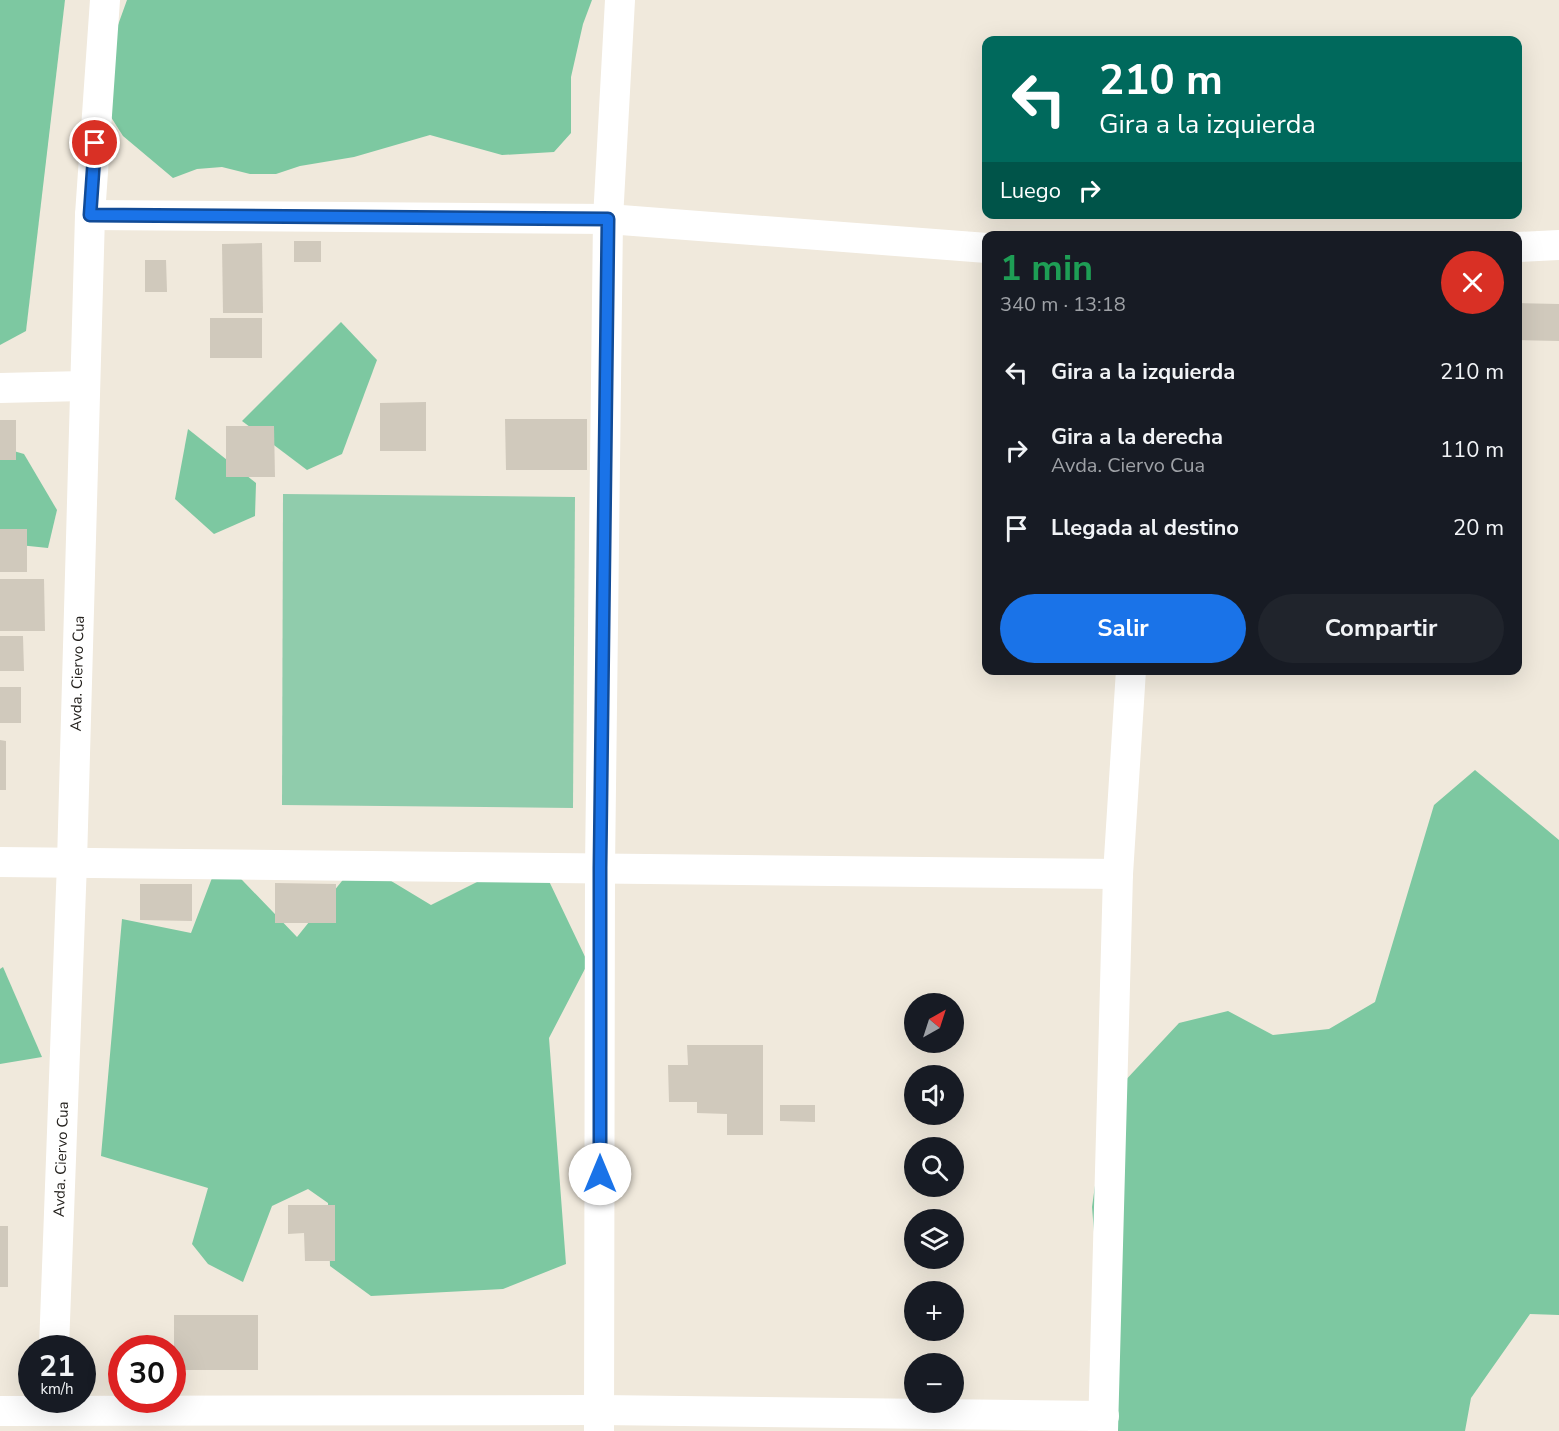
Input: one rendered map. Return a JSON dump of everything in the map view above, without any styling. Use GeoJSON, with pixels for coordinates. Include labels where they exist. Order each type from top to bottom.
{"type":"FeatureCollection","features":[{"type":"Feature","properties":{"kind":"street","name":"Avda. Ciervo Cua"},"geometry":{"type":"LineString","coordinates":[[54,1335],[72,862],[90,215],[105,0]]}},
{"type":"Feature","properties":{"kind":"street"},"geometry":{"type":"LineString","coordinates":[[599,1420],[600,868],[608,219],[620,0]]}},
{"type":"Feature","properties":{"kind":"street"},"geometry":{"type":"LineString","coordinates":[[90,215],[608,219],[982,248]]}},
{"type":"Feature","properties":{"kind":"street"},"geometry":{"type":"LineString","coordinates":[[1522,247],[1559,245]]}},
{"type":"Feature","properties":{"kind":"street"},"geometry":{"type":"LineString","coordinates":[[0,388],[84,386]]}},
{"type":"Feature","properties":{"kind":"street"},"geometry":{"type":"LineString","coordinates":[[0,1411],[51,1414],[599,1420],[1103,1423],[1118,874],[1131,675]]}},
{"type":"Feature","properties":{"kind":"street"},"geometry":{"type":"LineString","coordinates":[[0,862],[1118,874]]}},
{"type":"Feature","properties":{"kind":"green space"},"geometry":{"type":"Polygon","coordinates":[[[0,0],[65,0],[26,331],[0,345],[0,0]]]}},
{"type":"Feature","properties":{"kind":"green space"},"geometry":{"type":"Polygon","coordinates":[[[127,0],[592,0],[583,24],[571,77],[571,133],[554,152],[502,155],[430,135],[354,157],[300,166],[276,174],[250,174],[222,167],[197,169],[173,178],[123,136],[109,114],[105,61],[127,0]]]}},
{"type":"Feature","properties":{"kind":"green space"},"geometry":{"type":"Polygon","coordinates":[[[341,322],[377,360],[342,454],[307,470],[242,421],[341,322]]]}},
{"type":"Feature","properties":{"kind":"green space"},"geometry":{"type":"Polygon","coordinates":[[[188,429],[256,483],[255,516],[214,534],[175,499],[188,429]]]}},
{"type":"Feature","properties":{"kind":"green space"},"geometry":{"type":"Polygon","coordinates":[[[0,447],[24,454],[57,510],[48,548],[0,543],[0,447]]]}},
{"type":"Feature","properties":{"kind":"green space"},"geometry":{"type":"Polygon","coordinates":[[[283,494],[575,497],[573,808],[282,805],[283,494]]]}},
{"type":"Feature","properties":{"kind":"green space"},"geometry":{"type":"Polygon","coordinates":[[[1475,770],[1559,840],[1559,1315],[1530,1314],[1471,1398],[1465,1431],[1110,1431],[1092,1207],[1107,1100],[1179,1023],[1228,1011],[1273,1035],[1329,1029],[1375,1002],[1434,805],[1475,770]]]}},
{"type":"Feature","properties":{"kind":"green space"},"geometry":{"type":"Polygon","coordinates":[[[220,857],[297,937],[358,861],[431,905],[491,875],[548,879],[588,963],[549,1038],[566,1264],[503,1289],[371,1296],[330,1266],[328,1203],[308,1189],[272,1206],[243,1282],[208,1264],[192,1244],[208,1188],[101,1156],[122,919],[191,933],[220,857]]]}},
{"type":"Feature","properties":{"kind":"green space"},"geometry":{"type":"Polygon","coordinates":[[[3,967],[42,1057],[0,1064],[0,969],[3,967]]]}},
{"type":"Feature","properties":{"kind":"building"},"geometry":{"type":"Polygon","coordinates":[[[294,241],[321,241],[321,262],[294,262],[294,241]]]}},
{"type":"Feature","properties":{"kind":"building"},"geometry":{"type":"Polygon","coordinates":[[[262,243],[263,313],[223,313],[222,244],[262,243]]]}},
{"type":"Feature","properties":{"kind":"building"},"geometry":{"type":"Polygon","coordinates":[[[145,260],[166,260],[167,292],[145,292],[145,260]]]}},
{"type":"Feature","properties":{"kind":"building"},"geometry":{"type":"Polygon","coordinates":[[[1522,303],[1559,304],[1559,341],[1522,340],[1522,303]]]}},
{"type":"Feature","properties":{"kind":"building"},"geometry":{"type":"Polygon","coordinates":[[[210,318],[262,318],[262,358],[210,358],[210,318]]]}},
{"type":"Feature","properties":{"kind":"building"},"geometry":{"type":"Polygon","coordinates":[[[426,402],[426,451],[380,451],[380,403],[426,402]]]}},
{"type":"Feature","properties":{"kind":"building"},"geometry":{"type":"Polygon","coordinates":[[[505,419],[587,419],[587,470],[506,470],[505,419]]]}},
{"type":"Feature","properties":{"kind":"building"},"geometry":{"type":"Polygon","coordinates":[[[0,420],[16,420],[16,460],[0,460],[0,420]]]}},
{"type":"Feature","properties":{"kind":"building"},"geometry":{"type":"Polygon","coordinates":[[[226,426],[274,426],[275,477],[226,477],[226,426]]]}},
{"type":"Feature","properties":{"kind":"building"},"geometry":{"type":"Polygon","coordinates":[[[0,529],[27,529],[27,572],[0,572],[0,529]]]}},
{"type":"Feature","properties":{"kind":"building"},"geometry":{"type":"Polygon","coordinates":[[[0,579],[44,579],[45,631],[0,631],[0,579]]]}},
{"type":"Feature","properties":{"kind":"building"},"geometry":{"type":"Polygon","coordinates":[[[0,636],[23,636],[24,671],[0,671],[0,636]]]}},
{"type":"Feature","properties":{"kind":"building"},"geometry":{"type":"Polygon","coordinates":[[[0,687],[21,687],[21,723],[0,723],[0,687]]]}},
{"type":"Feature","properties":{"kind":"building"},"geometry":{"type":"Polygon","coordinates":[[[0,740],[6,741],[6,790],[0,790],[0,740]]]}},
{"type":"Feature","properties":{"kind":"building"},"geometry":{"type":"Polygon","coordinates":[[[275,883],[336,884],[336,923],[275,923],[275,883]]]}},
{"type":"Feature","properties":{"kind":"building"},"geometry":{"type":"Polygon","coordinates":[[[140,884],[192,884],[192,921],[140,920],[140,884]]]}},
{"type":"Feature","properties":{"kind":"building"},"geometry":{"type":"Polygon","coordinates":[[[687,1045],[763,1045],[763,1135],[727,1135],[727,1114],[697,1113],[697,1102],[669,1102],[668,1065],[688,1065],[687,1045]]]}},
{"type":"Feature","properties":{"kind":"building"},"geometry":{"type":"Polygon","coordinates":[[[780,1105],[815,1105],[815,1122],[780,1121],[780,1105]]]}},
{"type":"Feature","properties":{"kind":"building"},"geometry":{"type":"Polygon","coordinates":[[[288,1205],[335,1205],[335,1261],[305,1261],[304,1233],[288,1234],[288,1205]]]}},
{"type":"Feature","properties":{"kind":"building"},"geometry":{"type":"Polygon","coordinates":[[[0,1226],[8,1226],[8,1287],[0,1287],[0,1226]]]}},
{"type":"Feature","properties":{"kind":"building"},"geometry":{"type":"Polygon","coordinates":[[[174,1315],[258,1315],[258,1370],[186,1370],[186,1335],[174,1335],[174,1315]]]}},
{"type":"Feature","properties":{"kind":"route"},"geometry":{"type":"LineString","coordinates":[[95,143],[90,215],[608,219],[600,868],[600,1174]]}}]}
